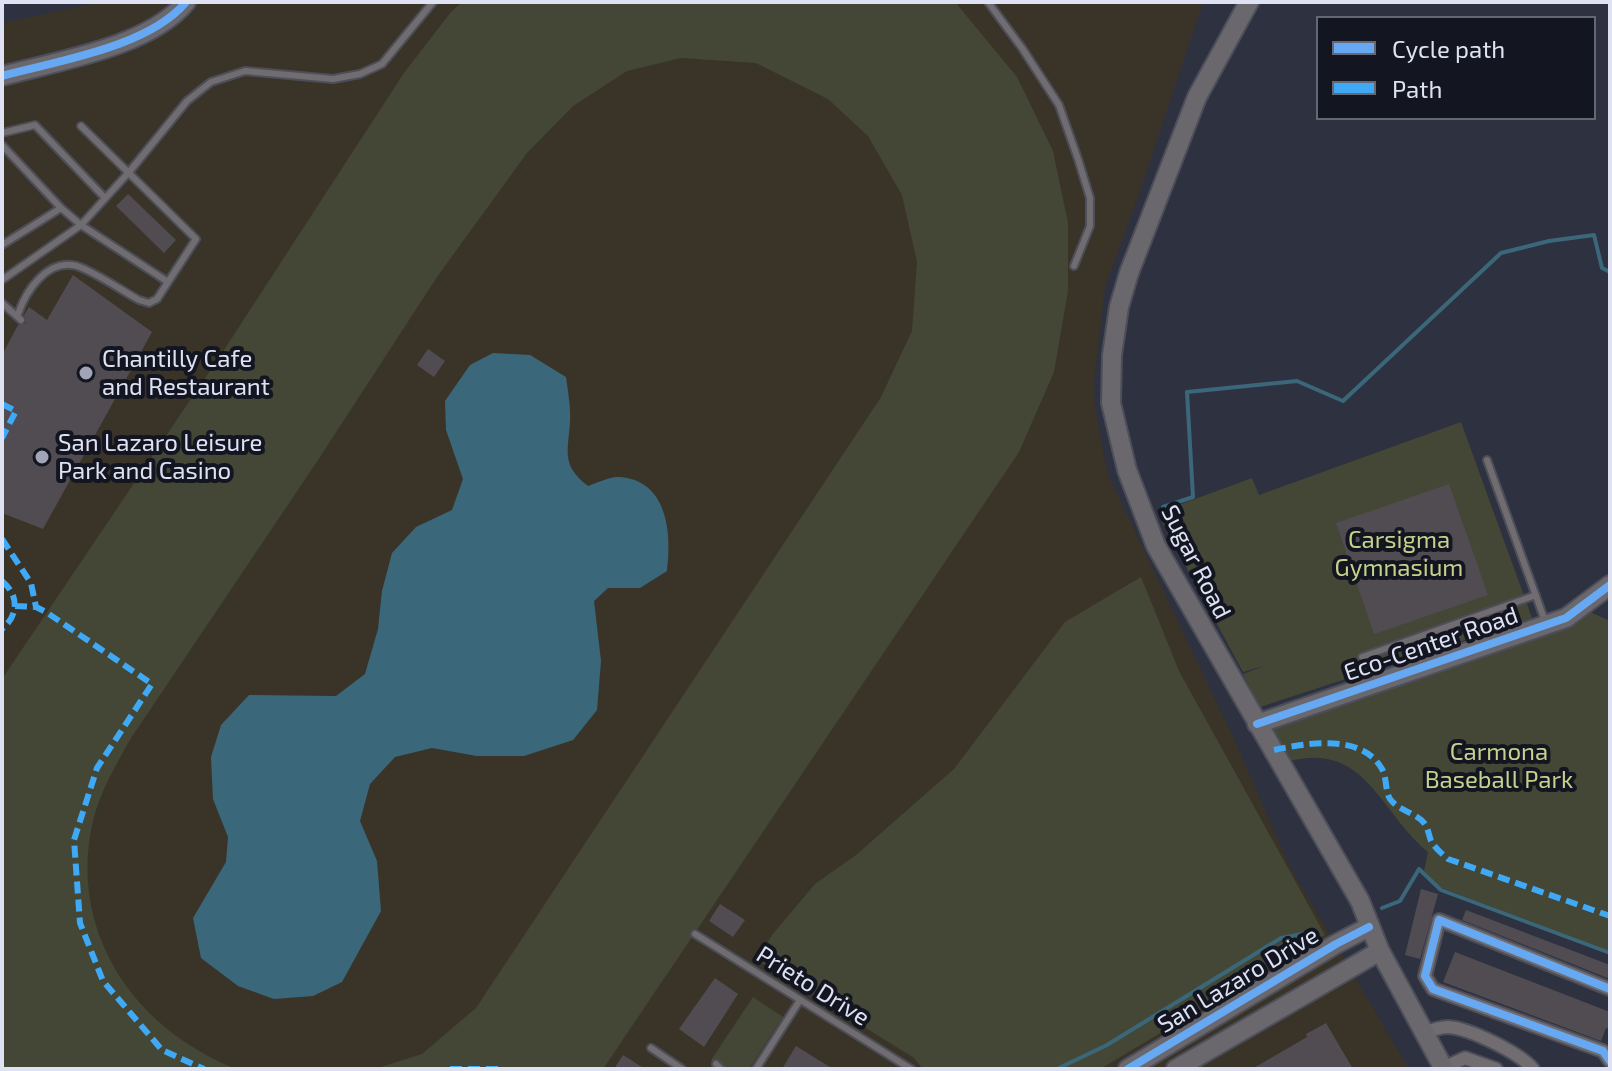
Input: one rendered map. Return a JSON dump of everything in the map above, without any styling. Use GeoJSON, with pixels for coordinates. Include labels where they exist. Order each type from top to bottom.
{"type":"FeatureCollection","features":[{"type":"Feature","properties":{"kind":"main road"},"geometry":{"type":"LineString","coordinates":[[2,76],[148,33],[186,2]]}},
{"type":"Feature","properties":{"kind":"main road","name":"Sugar Road"},"geometry":{"type":"LineString","coordinates":[[1249,2],[1197,97],[1129,273],[1119,307],[1110,379],[1114,418],[1127,470],[1156,546],[1360,901],[1380,951],[1443,1068]]}},
{"type":"Feature","properties":{"kind":"main road","name":"Eco-Center Road"},"geometry":{"type":"LineString","coordinates":[[1257,724],[1566,618],[1610,585]]}},
{"type":"Feature","properties":{"kind":"main road","name":"San Lazaro Drive"},"geometry":{"type":"LineString","coordinates":[[1128,1069],[1369,927]]}},
{"type":"Feature","properties":{"kind":"main road","name":"San Lazaro Drive"},"geometry":{"type":"LineString","coordinates":[[1176,1069],[1380,951]]}},
{"type":"Feature","properties":{"kind":"street"},"geometry":{"type":"LineString","coordinates":[[1608,1053],[1433,989],[1425,976],[1439,920],[1610,989]]}},
{"type":"Feature","properties":{"kind":"street"},"geometry":{"type":"LineString","coordinates":[[1422,1032],[1446,1027],[1479,1035],[1519,1057],[1533,1069]]}},
{"type":"Feature","properties":{"kind":"street"},"geometry":{"type":"LineString","coordinates":[[1443,1068],[1465,1058],[1492,1068],[1496,1046]]}},
{"type":"Feature","properties":{"kind":"lane"},"geometry":{"type":"LineString","coordinates":[[2,280],[81,225],[187,101],[211,82],[245,71],[333,79],[360,74],[382,64],[433,2]]}},
{"type":"Feature","properties":{"kind":"lane"},"geometry":{"type":"LineString","coordinates":[[988,2],[1059,105],[1078,159],[1090,198],[1090,226],[1074,266]]}},
{"type":"Feature","properties":{"kind":"lane"},"geometry":{"type":"LineString","coordinates":[[2,133],[35,125],[105,198]]}},
{"type":"Feature","properties":{"kind":"lane"},"geometry":{"type":"LineString","coordinates":[[2,303],[20,317],[22,301],[37,278],[48,271],[75,266],[149,303],[157,299],[196,239],[81,126]]}},
{"type":"Feature","properties":{"kind":"lane"},"geometry":{"type":"LineString","coordinates":[[2,145],[81,225],[168,282]]}},
{"type":"Feature","properties":{"kind":"lane"},"geometry":{"type":"LineString","coordinates":[[2,245],[61,208]]}},
{"type":"Feature","properties":{"kind":"lane"},"geometry":{"type":"LineString","coordinates":[[1487,460],[1547,625]]}},
{"type":"Feature","properties":{"kind":"lane"},"geometry":{"type":"LineString","coordinates":[[1362,657],[1536,595]]}},
{"type":"Feature","properties":{"kind":"lane","name":"Prieto Drive"},"geometry":{"type":"LineString","coordinates":[[695,934],[911,1069]]}},
{"type":"Feature","properties":{"kind":"lane"},"geometry":{"type":"LineString","coordinates":[[756,1069],[800,1000]]}},
{"type":"Feature","properties":{"kind":"lane"},"geometry":{"type":"LineString","coordinates":[[651,1048],[682,1069]]}},
{"type":"Feature","properties":{"kind":"shaded area"},"geometry":{"type":"Polygon","coordinates":[[[100,2],[1203,2],[1105,287],[1094,383],[1095,408],[1108,475],[1234,739],[1289,865],[1409,1069],[2,1069],[2,23],[100,2]]]}},
{"type":"Feature","properties":{"kind":"green space"},"geometry":{"type":"Polygon","coordinates":[[[462,2],[955,2],[1017,77],[1053,151],[1068,223],[1068,291],[1054,372],[1019,452],[603,1069],[375,1069],[422,1054],[476,1008],[881,397],[912,331],[917,262],[902,195],[868,136],[828,99],[756,63],[681,58],[627,71],[573,106],[527,153],[437,277],[131,738],[96,810],[88,854],[88,887],[104,948],[119,976],[162,1024],[188,1044],[237,1069],[2,1069],[2,679],[224,350],[404,73],[462,2]]]}},
{"type":"Feature","properties":{"kind":"green space","name":"Carsigma Gymnasium"},"geometry":{"type":"Polygon","coordinates":[[[1461,422],[1532,618],[1260,707],[1243,674],[1264,666],[1243,672],[1157,513],[1252,478],[1259,495],[1461,422]]]}},
{"type":"Feature","properties":{"kind":"green space"},"geometry":{"type":"Polygon","coordinates":[[[1141,577],[1179,671],[1325,935],[1100,1069],[923,1069],[914,1058],[757,960],[772,935],[815,884],[856,855],[954,769],[1065,622],[1141,577]]]}},
{"type":"Feature","properties":{"kind":"green space","name":"Carmona Baseball Park"},"geometry":{"type":"Polygon","coordinates":[[[1586,610],[1610,621],[1610,952],[1442,888],[1424,871],[1428,852],[1370,785],[1337,762],[1316,758],[1290,761],[1273,730],[1565,623],[1586,610]]]}},
{"type":"Feature","properties":{"kind":"green space"},"geometry":{"type":"Polygon","coordinates":[[[753,997],[783,1017],[749,1069],[725,1069],[711,1060],[753,997]]]}},
{"type":"Feature","properties":{"kind":"water"},"geometry":{"type":"Polygon","coordinates":[[[493,353],[530,355],[566,377],[570,411],[570,464],[588,486],[618,477],[635,480],[657,498],[667,526],[667,571],[640,588],[608,588],[594,601],[601,661],[597,710],[573,740],[524,756],[477,756],[432,748],[395,757],[370,784],[360,821],[377,861],[381,911],[342,982],[313,996],[274,999],[238,986],[201,958],[193,918],[226,862],[228,837],[213,799],[211,757],[221,725],[249,695],[336,696],[365,674],[378,629],[382,591],[392,553],[416,527],[452,510],[463,479],[446,430],[445,401],[470,365],[493,353]]]}},
{"type":"Feature","properties":{"kind":"building"},"geometry":{"type":"Polygon","coordinates":[[[128,194],[176,240],[164,253],[116,206],[128,194]]]}},
{"type":"Feature","properties":{"kind":"building","name":"San Lazaro Leisure Park and Casino"},"geometry":{"type":"Polygon","coordinates":[[[73,275],[152,332],[43,529],[2,513],[2,355],[18,325],[26,323],[24,315],[29,307],[47,320],[73,275]]]}},
{"type":"Feature","properties":{"kind":"building"},"geometry":{"type":"Polygon","coordinates":[[[428,349],[445,361],[434,377],[417,365],[428,349]]]}},
{"type":"Feature","properties":{"kind":"building"},"geometry":{"type":"Polygon","coordinates":[[[1449,484],[1488,595],[1374,634],[1336,523],[1449,484]]]}},
{"type":"Feature","properties":{"kind":"building"},"geometry":{"type":"Polygon","coordinates":[[[1421,889],[1438,894],[1420,959],[1405,955],[1421,889]]]}},
{"type":"Feature","properties":{"kind":"building"},"geometry":{"type":"Polygon","coordinates":[[[720,904],[745,920],[733,937],[709,921],[720,904]]]}},
{"type":"Feature","properties":{"kind":"building"},"geometry":{"type":"Polygon","coordinates":[[[1466,910],[1610,965],[1610,979],[1462,920],[1466,910]]]}},
{"type":"Feature","properties":{"kind":"building"},"geometry":{"type":"Polygon","coordinates":[[[1455,952],[1610,1012],[1610,1029],[1606,1028],[1601,1041],[1443,982],[1455,952]]]}},
{"type":"Feature","properties":{"kind":"building"},"geometry":{"type":"Polygon","coordinates":[[[715,978],[738,994],[704,1047],[679,1029],[715,978]]]}},
{"type":"Feature","properties":{"kind":"building"},"geometry":{"type":"Polygon","coordinates":[[[1326,1023],[1353,1069],[1252,1069],[1307,1037],[1306,1034],[1326,1023]]]}},
{"type":"Feature","properties":{"kind":"building"},"geometry":{"type":"Polygon","coordinates":[[[796,1046],[833,1069],[782,1069],[796,1046]]]}},
{"type":"Feature","properties":{"kind":"building"},"geometry":{"type":"Polygon","coordinates":[[[623,1055],[645,1069],[614,1069],[623,1055]]]}},
{"type":"Feature","properties":{"kind":"waterway"},"geometry":{"type":"LineString","coordinates":[[1163,507],[1193,497],[1187,392],[1297,381],[1343,401],[1501,253],[1549,241],[1594,235],[1602,268],[1610,272]]}},
{"type":"Feature","properties":{"kind":"waterway"},"geometry":{"type":"LineString","coordinates":[[1382,908],[1400,901],[1419,869],[1441,890],[1610,953]]}},
{"type":"Feature","properties":{"kind":"waterway"},"geometry":{"type":"LineString","coordinates":[[1057,1069],[1107,1045],[1281,938],[1313,932]]}},
{"type":"Feature","properties":{"kind":"marked path"},"geometry":{"type":"LineString","coordinates":[[2,404],[16,411],[2,438]]}},
{"type":"Feature","properties":{"kind":"marked path"},"geometry":{"type":"LineString","coordinates":[[2,539],[31,583],[36,607]]}},
{"type":"Feature","properties":{"kind":"marked path"},"geometry":{"type":"LineString","coordinates":[[2,581],[12,592],[15,605],[12,618],[2,629]]}},
{"type":"Feature","properties":{"kind":"marked path"},"geometry":{"type":"LineString","coordinates":[[15,606],[36,607],[46,612],[152,684],[97,768],[74,840],[80,923],[103,981],[162,1050],[204,1069]]}},
{"type":"Feature","properties":{"kind":"marked path"},"geometry":{"type":"LineString","coordinates":[[1274,750],[1317,743],[1347,745],[1361,750],[1382,769],[1390,799],[1422,820],[1431,841],[1448,859],[1610,916]]}},
{"type":"Feature","properties":{"kind":"marked path"},"geometry":{"type":"LineString","coordinates":[[450,1069],[504,1069]]}},
{"type":"Feature","properties":{"kind":"cycle path"},"geometry":{"type":"LineString","coordinates":[[2,76],[75,58],[126,41],[170,17],[186,2]]}},
{"type":"Feature","properties":{"kind":"cycle path"},"geometry":{"type":"LineString","coordinates":[[1257,724],[1566,618],[1610,585]]}},
{"type":"Feature","properties":{"kind":"cycle path"},"geometry":{"type":"LineString","coordinates":[[1610,989],[1439,920],[1425,976],[1433,989],[1603,1051],[1610,1061]]}},
{"type":"Feature","properties":{"kind":"cycle path"},"geometry":{"type":"LineString","coordinates":[[1128,1069],[1369,927]]}},
{"type":"Feature","properties":{"kind":"place","name":"Chantilly Cafe and Restaurant"},"geometry":{"type":"Point","coordinates":[86,373]}},
{"type":"Feature","properties":{"kind":"place","name":"San Lazaro Leisure Park and Casino"},"geometry":{"type":"Point","coordinates":[42,457]}}]}
